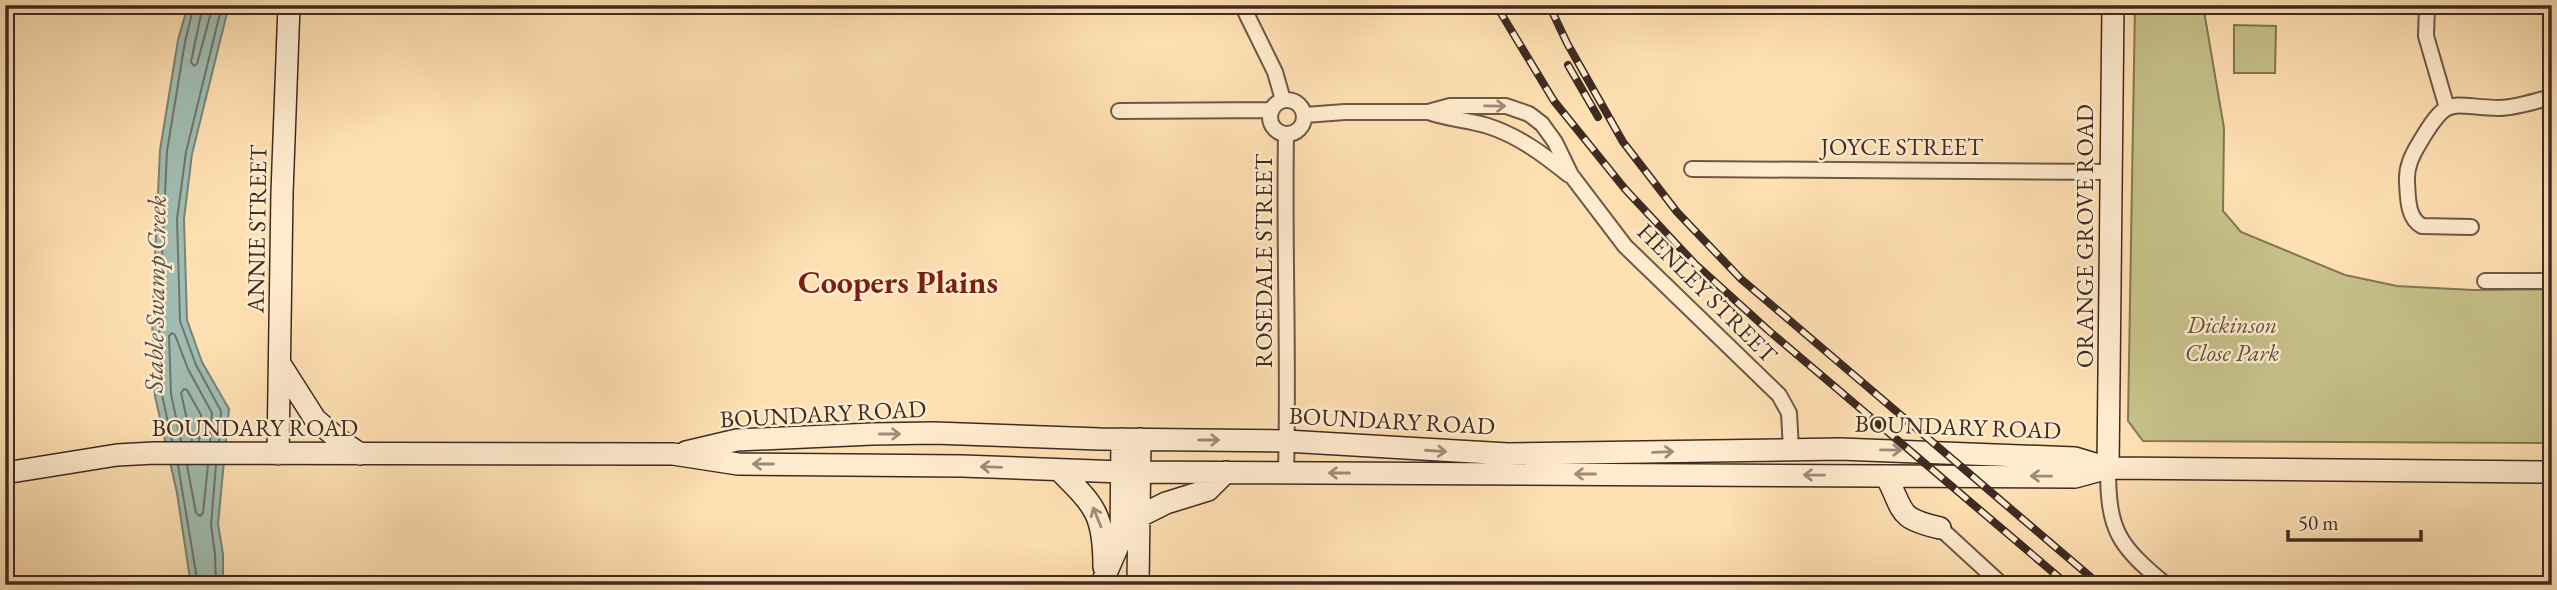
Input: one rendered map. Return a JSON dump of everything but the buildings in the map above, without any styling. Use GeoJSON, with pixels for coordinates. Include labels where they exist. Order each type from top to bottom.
{"type":"FeatureCollection","features":[{"type":"Feature","properties":{"kind":"main road","name":"ANNIE STREET"},"geometry":{"type":"LineString","coordinates":[[278,454],[282,193],[289,5]]}},
{"type":"Feature","properties":{"kind":"main road","name":"ORANGE GROVE ROAD"},"geometry":{"type":"LineString","coordinates":[[2108,468],[2113,5]]}},
{"type":"Feature","properties":{"kind":"main road"},"geometry":{"type":"LineString","coordinates":[[281,364],[316,419],[326,430],[360,454]]}},
{"type":"Feature","properties":{"kind":"main road","name":"BOUNDARY ROAD"},"geometry":{"type":"LineString","coordinates":[[673,454],[737,440],[872,434],[1286,441],[1519,454],[1791,449],[1918,451],[2066,457],[2108,468],[2552,472]]}},
{"type":"Feature","properties":{"kind":"main road"},"geometry":{"type":"LineString","coordinates":[[1104,581],[1121,540],[1130,472],[1131,439]]}},
{"type":"Feature","properties":{"kind":"main road","name":"BOUNDARY ROAD"},"geometry":{"type":"LineString","coordinates":[[5,473],[117,455],[154,453],[673,454],[738,464],[962,466],[1130,472],[2075,477],[2108,468]]}},
{"type":"Feature","properties":{"kind":"main road"},"geometry":{"type":"LineString","coordinates":[[1059,470],[1084,494],[1099,518],[1104,542],[1104,581]]}},
{"type":"Feature","properties":{"kind":"main road"},"geometry":{"type":"LineString","coordinates":[[1130,472],[1138,517],[1138,585]]}},
{"type":"Feature","properties":{"kind":"main road"},"geometry":{"type":"LineString","coordinates":[[1138,517],[1166,503],[1209,490],[1226,472]]}},
{"type":"Feature","properties":{"kind":"main road"},"geometry":{"type":"LineString","coordinates":[[1885,476],[1907,517],[1917,523],[1940,528]]}},
{"type":"Feature","properties":{"kind":"street"},"geometry":{"type":"LineString","coordinates":[[1242,5],[1275,72],[1283,100]]}},
{"type":"Feature","properties":{"kind":"street"},"geometry":{"type":"LineString","coordinates":[[2427,5],[2426,36],[2447,108]]}},
{"type":"Feature","properties":{"kind":"street"},"geometry":{"type":"LineString","coordinates":[[2471,228],[2422,226],[2412,217],[2406,173],[2411,157],[2434,119],[2447,108],[2463,104],[2510,107],[2552,97]]}},
{"type":"Feature","properties":{"kind":"street"},"geometry":{"type":"LineString","coordinates":[[1283,100],[1295,101],[1305,115],[1300,129],[1286,134],[1272,126],[1272,110],[1283,100]]}},
{"type":"Feature","properties":{"kind":"street","name":"HENLEY STREET"},"geometry":{"type":"LineString","coordinates":[[1305,115],[1428,112],[1450,106],[1506,106],[1520,109],[1542,124],[1555,142],[1570,175],[1626,246],[1779,396],[1789,413],[1791,449]]}},
{"type":"Feature","properties":{"kind":"street"},"geometry":{"type":"LineString","coordinates":[[1119,111],[1272,110]]}},
{"type":"Feature","properties":{"kind":"street","name":"HENLEY STREET"},"geometry":{"type":"LineString","coordinates":[[1428,112],[1451,120],[1488,126],[1514,137],[1539,151],[1570,175]]}},
{"type":"Feature","properties":{"kind":"street","name":"ROSEDALE STREET"},"geometry":{"type":"LineString","coordinates":[[1286,134],[1286,472]]}},
{"type":"Feature","properties":{"kind":"street","name":"JOYCE STREET"},"geometry":{"type":"LineString","coordinates":[[1692,169],[2112,172]]}},
{"type":"Feature","properties":{"kind":"street"},"geometry":{"type":"LineString","coordinates":[[2485,281],[2552,281]]}},
{"type":"Feature","properties":{"kind":"street"},"geometry":{"type":"LineString","coordinates":[[2108,468],[2109,505],[2118,536],[2132,554],[2166,585]]}},
{"type":"Feature","properties":{"kind":"street"},"geometry":{"type":"LineString","coordinates":[[1940,528],[2002,585]]}},
{"type":"Feature","properties":{"kind":"green space","name":"Dickinson Close Park"},"geometry":{"type":"Polygon","coordinates":[[[2135,5],[2203,5],[2224,128],[2223,211],[2241,232],[2345,275],[2397,286],[2473,290],[2552,289],[2552,443],[2143,441],[2128,421],[2135,5]]]}},
{"type":"Feature","properties":{"kind":"green space"},"geometry":{"type":"Polygon","coordinates":[[[2234,25],[2276,26],[2275,73],[2234,73],[2234,25]]]}},
{"type":"Feature","properties":{"kind":"water","name":"Stable Swamp Creek"},"geometry":{"type":"Polygon","coordinates":[[[188,5],[229,5],[192,154],[184,219],[187,320],[202,362],[229,409],[218,524],[223,554],[223,585],[191,585],[177,493],[155,396],[152,321],[160,150],[178,40],[188,5]]]}},
{"type":"Feature","properties":{"kind":"railway"},"geometry":{"type":"LineString","coordinates":[[1496,5],[1554,101],[1625,189],[1695,264],[1768,330],[2068,585]]}},
{"type":"Feature","properties":{"kind":"railway"},"geometry":{"type":"LineString","coordinates":[[1549,5],[1567,43],[1623,142],[1677,212],[1741,279],[2100,585]]}},
{"type":"Feature","properties":{"kind":"railway"},"geometry":{"type":"LineString","coordinates":[[1568,65],[1598,117]]}},
{"type":"Feature","properties":{"kind":"district","name":"Coopers Plains"},"geometry":{"type":"Point","coordinates":[898,282]}}]}
